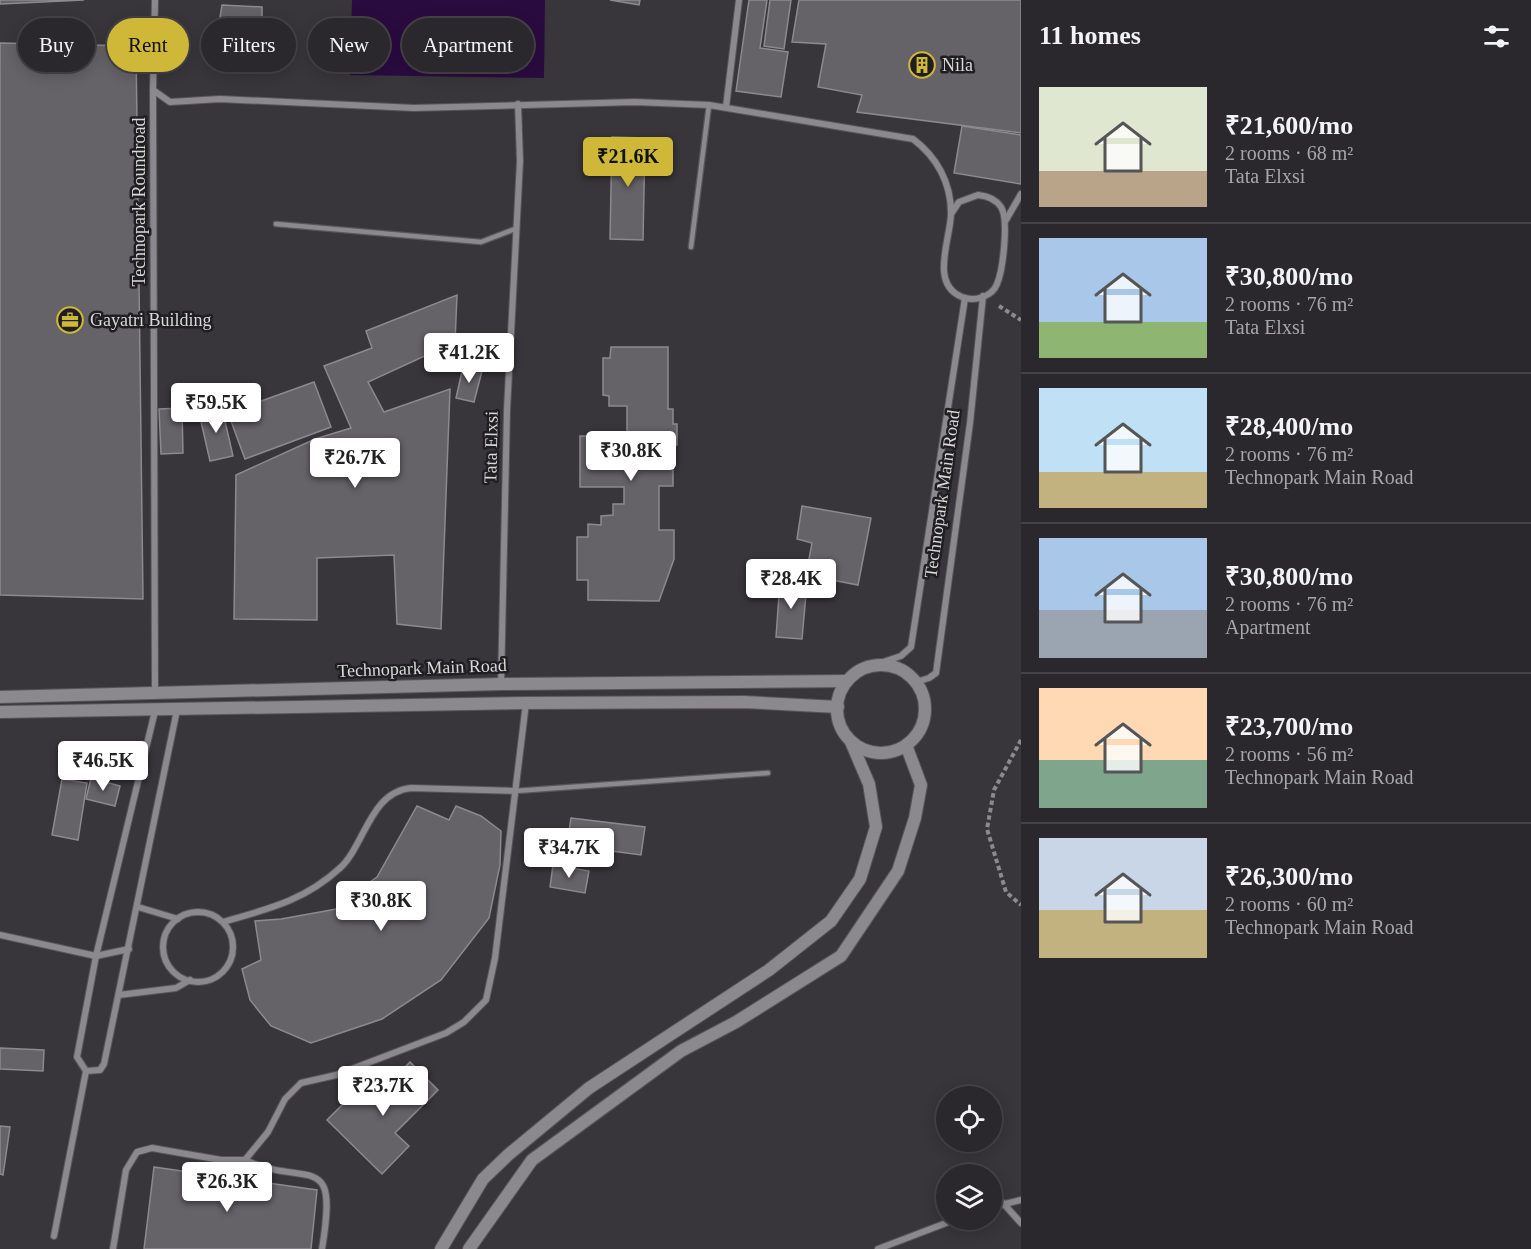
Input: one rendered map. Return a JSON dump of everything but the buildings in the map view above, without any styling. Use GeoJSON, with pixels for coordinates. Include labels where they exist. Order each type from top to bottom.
{"type":"FeatureCollection","features":[{"type":"Feature","properties":{"kind":"street","name":"Technopark Roundroad"},"geometry":{"type":"LineString","coordinates":[[155,0],[153,90],[155,693]]}},
{"type":"Feature","properties":{"kind":"street"},"geometry":{"type":"LineString","coordinates":[[726,107],[739,0]]}},
{"type":"Feature","properties":{"kind":"street"},"geometry":{"type":"LineString","coordinates":[[153,90],[170,102],[220,99],[414,108],[635,102],[709,105],[913,139],[928,151],[939,165],[948,188],[951,214],[944,275],[953,292],[965,298],[983,296],[997,284],[1005,221],[1021,194]]}},
{"type":"Feature","properties":{"kind":"street","name":"Tata Elxsi"},"geometry":{"type":"LineString","coordinates":[[501,684],[507,410],[520,161],[518,104]]}},
{"type":"Feature","properties":{"kind":"street"},"geometry":{"type":"LineString","coordinates":[[951,214],[959,202],[978,195],[997,202],[1005,221]]}},
{"type":"Feature","properties":{"kind":"street","name":"Technopark Main Road"},"geometry":{"type":"LineString","coordinates":[[916,682],[936,673],[970,423],[983,296]]}},
{"type":"Feature","properties":{"kind":"street"},"geometry":{"type":"LineString","coordinates":[[874,665],[897,668],[916,682],[923,694],[925,708],[923,722],[917,735],[906,745],[884,753],[861,748],[851,742],[844,734],[837,701],[846,681],[861,669],[901,656],[911,647],[965,298]]}},
{"type":"Feature","properties":{"kind":"street","name":"Technopark Main Road"},"geometry":{"type":"LineString","coordinates":[[0,698],[501,684],[846,681]]}},
{"type":"Feature","properties":{"kind":"street"},"geometry":{"type":"LineString","coordinates":[[54,1236],[86,1071],[77,1056],[96,957],[155,711],[155,693]]}},
{"type":"Feature","properties":{"kind":"street"},"geometry":{"type":"LineString","coordinates":[[86,1071],[100,1070],[104,1064],[178,709],[178,693]]}},
{"type":"Feature","properties":{"kind":"street"},"geometry":{"type":"LineString","coordinates":[[0,712],[526,703],[744,702],[838,707]]}},
{"type":"Feature","properties":{"kind":"street"},"geometry":{"type":"LineString","coordinates":[[245,1160],[268,1132],[285,1099],[301,1083],[336,1075],[446,1033],[465,1022],[486,1000],[495,958],[526,703]]}},
{"type":"Feature","properties":{"kind":"street"},"geometry":{"type":"LineString","coordinates":[[441,1249],[483,1179],[508,1155],[590,1088],[769,970],[831,921],[860,879],[876,827],[869,784],[851,742]]}},
{"type":"Feature","properties":{"kind":"street"},"geometry":{"type":"LineString","coordinates":[[468,1249],[532,1160],[681,1051],[736,1022],[841,956],[898,871],[915,818],[921,785],[906,745]]}},
{"type":"Feature","properties":{"kind":"street"},"geometry":{"type":"LineString","coordinates":[[224,922],[296,900],[316,888],[342,867],[373,814],[396,791],[411,788],[515,791]]}},
{"type":"Feature","properties":{"kind":"street"},"geometry":{"type":"LineString","coordinates":[[138,908],[178,919]]}},
{"type":"Feature","properties":{"kind":"street"},"geometry":{"type":"LineString","coordinates":[[194,913],[206,913],[224,922],[231,934],[233,945],[227,967],[208,981],[190,980],[173,972],[164,953],[167,931],[178,919],[194,913]]}},
{"type":"Feature","properties":{"kind":"street"},"geometry":{"type":"LineString","coordinates":[[0,935],[96,957],[129,949]]}},
{"type":"Feature","properties":{"kind":"street"},"geometry":{"type":"LineString","coordinates":[[119,995],[176,988],[190,980]]}},
{"type":"Feature","properties":{"kind":"street"},"geometry":{"type":"LineString","coordinates":[[113,1249],[126,1170],[137,1152],[152,1148],[221,1160],[245,1160],[261,1167],[315,1177],[323,1182],[327,1190],[322,1249]]}},
{"type":"Feature","properties":{"kind":"street"},"geometry":{"type":"LineString","coordinates":[[1003,1203],[1021,1200]]}},
{"type":"Feature","properties":{"kind":"street"},"geometry":{"type":"LineString","coordinates":[[1003,1203],[1021,1223]]}},
{"type":"Feature","properties":{"kind":"street"},"geometry":{"type":"LineString","coordinates":[[878,1249],[936,1227]]}},
{"type":"Feature","properties":{"kind":"lane"},"geometry":{"type":"LineString","coordinates":[[691,248],[709,105]]}},
{"type":"Feature","properties":{"kind":"lane"},"geometry":{"type":"LineString","coordinates":[[276,224],[481,242],[515,229]]}},
{"type":"Feature","properties":{"kind":"lane"},"geometry":{"type":"LineString","coordinates":[[515,791],[768,772]]}},
{"type":"Feature","properties":{"kind":"path"},"geometry":{"type":"LineString","coordinates":[[983,296],[1021,321]]}},
{"type":"Feature","properties":{"kind":"path"},"geometry":{"type":"LineString","coordinates":[[1021,740],[994,790],[987,829],[1006,891],[1021,905]]}},
{"type":"Feature","properties":{"kind":"shaded area"},"geometry":{"type":"Polygon","coordinates":[[[352,0],[545,0],[544,78],[350,75],[350,72],[390,72],[390,18],[352,18],[352,0]]]}},
{"type":"Feature","properties":{"kind":"place","name":"Nila"},"geometry":{"type":"Point","coordinates":[922,65]}},
{"type":"Feature","properties":{"kind":"place","name":"Gayatri Building"},"geometry":{"type":"Point","coordinates":[70,320]}}]}
